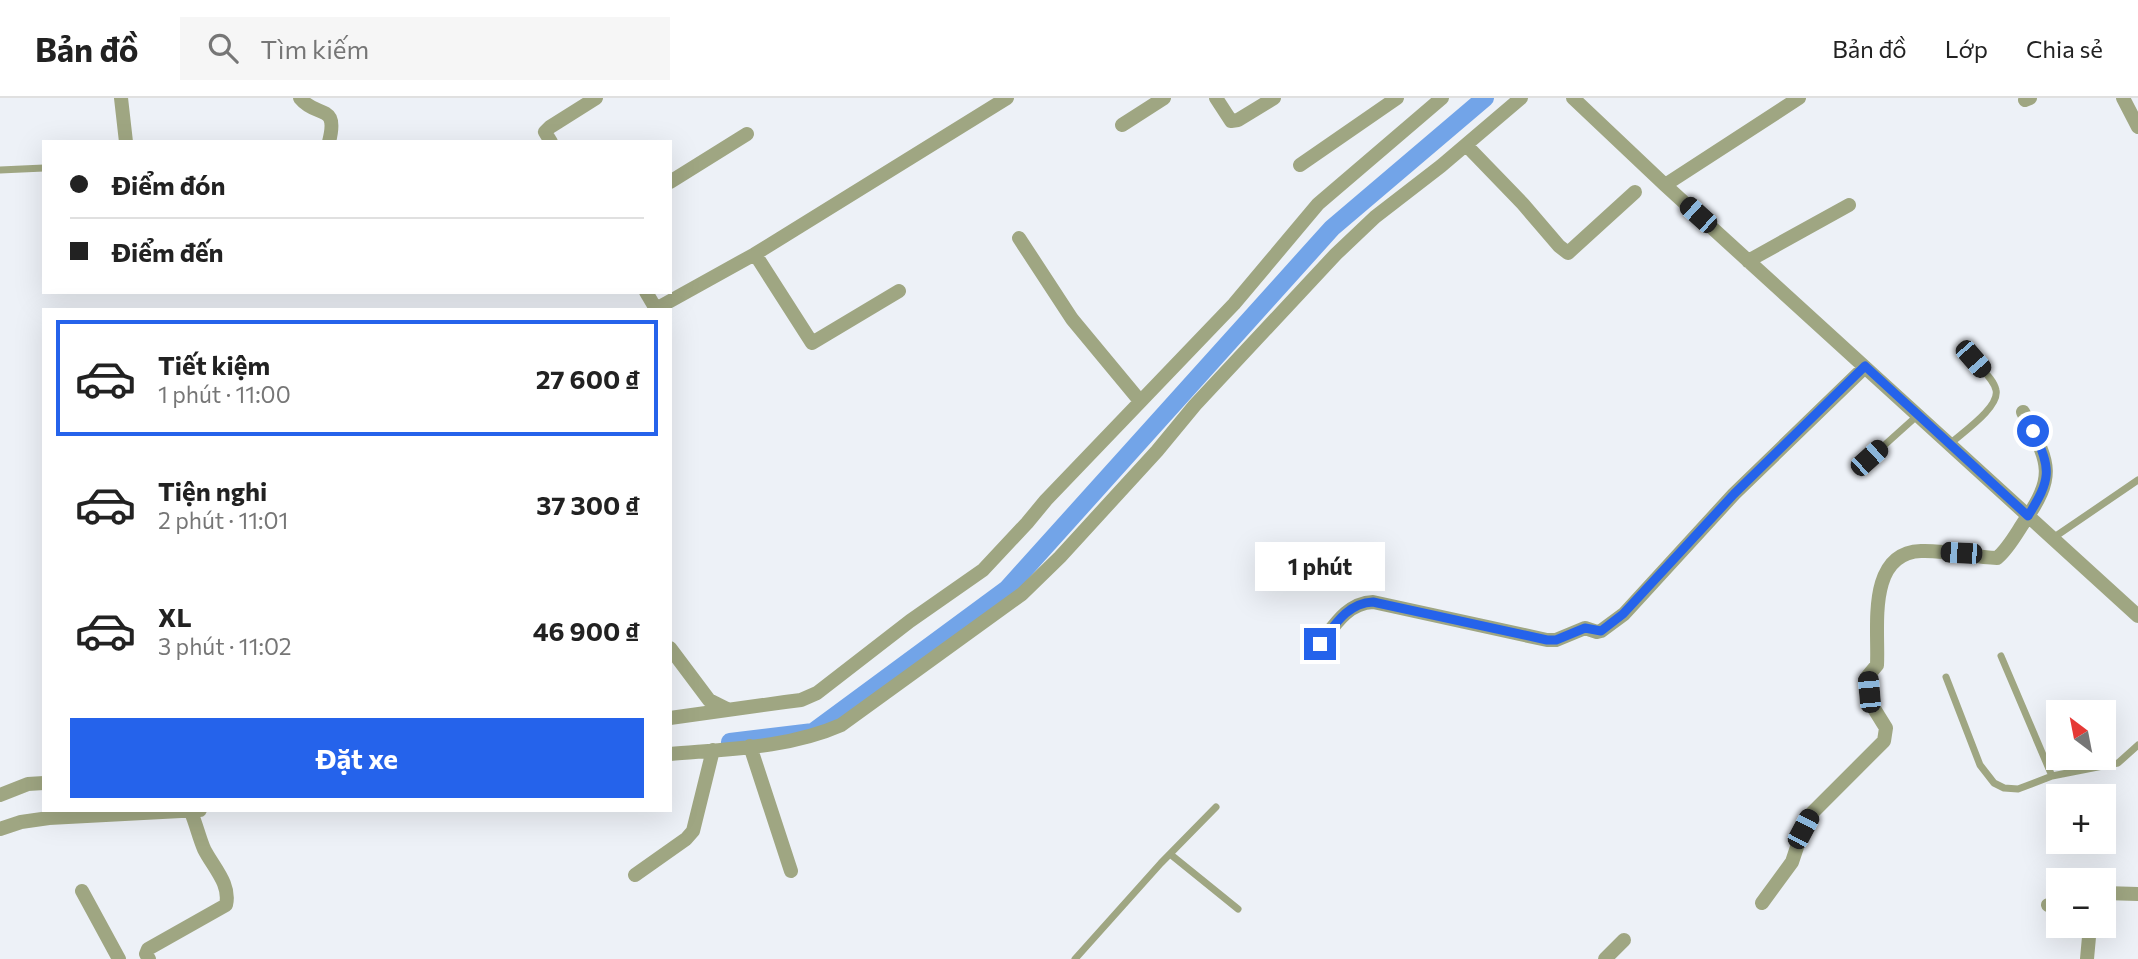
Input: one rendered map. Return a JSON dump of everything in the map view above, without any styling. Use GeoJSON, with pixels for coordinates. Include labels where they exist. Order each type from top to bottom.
{"type":"FeatureCollection","features":[{"type":"Feature","properties":{"kind":"street"},"geometry":{"type":"LineString","coordinates":[[121,98],[126,140]]}},
{"type":"Feature","properties":{"kind":"street"},"geometry":{"type":"LineString","coordinates":[[300,98],[308,105],[327,112],[332,119],[330,140]]}},
{"type":"Feature","properties":{"kind":"street"},"geometry":{"type":"LineString","coordinates":[[550,140],[545,132],[550,127],[596,98]]}},
{"type":"Feature","properties":{"kind":"street"},"geometry":{"type":"LineString","coordinates":[[657,308],[755,254],[1007,98]]}},
{"type":"Feature","properties":{"kind":"street"},"geometry":{"type":"LineString","coordinates":[[1122,125],[1164,98]]}},
{"type":"Feature","properties":{"kind":"street"},"geometry":{"type":"LineString","coordinates":[[1216,98],[1231,121],[1238,120],[1274,98]]}},
{"type":"Feature","properties":{"kind":"street"},"geometry":{"type":"LineString","coordinates":[[1300,164],[1397,98]]}},
{"type":"Feature","properties":{"kind":"street"},"geometry":{"type":"LineString","coordinates":[[672,718],[785,702],[817,692],[910,621],[983,570],[1234,304],[1318,204],[1442,98]]}},
{"type":"Feature","properties":{"kind":"street"},"geometry":{"type":"LineString","coordinates":[[672,754],[808,737],[841,725],[1022,594],[1060,557],[1157,451],[1195,405],[1336,254],[1375,217],[1521,98]]}},
{"type":"Feature","properties":{"kind":"street"},"geometry":{"type":"LineString","coordinates":[[1573,98],[2138,616]]}},
{"type":"Feature","properties":{"kind":"street"},"geometry":{"type":"LineString","coordinates":[[1665,185],[1799,98]]}},
{"type":"Feature","properties":{"kind":"street"},"geometry":{"type":"LineString","coordinates":[[2123,98],[2138,127]]}},
{"type":"Feature","properties":{"kind":"street"},"geometry":{"type":"LineString","coordinates":[[672,181],[747,134]]}},
{"type":"Feature","properties":{"kind":"street"},"geometry":{"type":"LineString","coordinates":[[1466,145],[1568,253],[1635,192]]}},
{"type":"Feature","properties":{"kind":"street"},"geometry":{"type":"LineString","coordinates":[[1748,261],[1849,205]]}},
{"type":"Feature","properties":{"kind":"street"},"geometry":{"type":"LineString","coordinates":[[1019,238],[1072,319],[1140,401]]}},
{"type":"Feature","properties":{"kind":"street"},"geometry":{"type":"LineString","coordinates":[[755,254],[812,343],[899,291]]}},
{"type":"Feature","properties":{"kind":"street"},"geometry":{"type":"LineString","coordinates":[[1320,644],[1337,622],[1362,602],[1373,602],[1547,640],[1556,640],[1585,628],[1601,631],[1623,614],[1734,494],[1865,366]]}},
{"type":"Feature","properties":{"kind":"street"},"geometry":{"type":"LineString","coordinates":[[1762,903],[1792,862],[1811,814],[1885,741],[1886,728],[1873,707],[1867,677],[1877,665],[1875,630],[1882,581],[1894,562],[1907,552],[1922,551],[1997,558],[2042,494],[2048,474],[2042,450],[2023,412]]}},
{"type":"Feature","properties":{"kind":"street"},"geometry":{"type":"LineString","coordinates":[[672,651],[709,700],[728,709]]}},
{"type":"Feature","properties":{"kind":"street"},"geometry":{"type":"LineString","coordinates":[[750,746],[791,871]]}},
{"type":"Feature","properties":{"kind":"street"},"geometry":{"type":"LineString","coordinates":[[635,875],[694,831],[713,750]]}},
{"type":"Feature","properties":{"kind":"street"},"geometry":{"type":"LineString","coordinates":[[0,795],[42,783]]}},
{"type":"Feature","properties":{"kind":"street"},"geometry":{"type":"LineString","coordinates":[[0,829],[21,822],[49,818],[175,812]]}},
{"type":"Feature","properties":{"kind":"street"},"geometry":{"type":"LineString","coordinates":[[128,959],[148,955],[226,905],[229,896],[204,849],[196,812]]}},
{"type":"Feature","properties":{"kind":"street"},"geometry":{"type":"LineString","coordinates":[[82,891],[119,959]]}},
{"type":"Feature","properties":{"kind":"street"},"geometry":{"type":"LineString","coordinates":[[2116,893],[2138,894]]}},
{"type":"Feature","properties":{"kind":"street"},"geometry":{"type":"LineString","coordinates":[[2087,959],[2089,938]]}},
{"type":"Feature","properties":{"kind":"street"},"geometry":{"type":"LineString","coordinates":[[1605,959],[1624,940]]}},
{"type":"Feature","properties":{"kind":"lane"},"geometry":{"type":"LineString","coordinates":[[0,170],[42,168]]}},
{"type":"Feature","properties":{"kind":"lane"},"geometry":{"type":"LineString","coordinates":[[1951,443],[1994,405],[1997,392],[1993,382],[1973,359]]}},
{"type":"Feature","properties":{"kind":"lane"},"geometry":{"type":"LineString","coordinates":[[1869,458],[1918,414]]}},
{"type":"Feature","properties":{"kind":"lane"},"geometry":{"type":"LineString","coordinates":[[2053,539],[2138,480]]}},
{"type":"Feature","properties":{"kind":"lane"},"geometry":{"type":"LineString","coordinates":[[2001,656],[2052,776]]}},
{"type":"Feature","properties":{"kind":"lane"},"geometry":{"type":"LineString","coordinates":[[1946,677],[1980,765],[1994,783],[2004,788],[2018,789],[2052,776],[2118,763],[2138,745]]}},
{"type":"Feature","properties":{"kind":"lane"},"geometry":{"type":"LineString","coordinates":[[1075,959],[1216,807]]}},
{"type":"Feature","properties":{"kind":"lane"},"geometry":{"type":"LineString","coordinates":[[1170,854],[1238,909]]}},
{"type":"Feature","properties":{"kind":"waterway"},"geometry":{"type":"LineString","coordinates":[[730,742],[813,732],[1007,589],[1332,228],[1485,98]]}},
{"type":"Feature","properties":{"kind":"route"},"geometry":{"type":"LineString","coordinates":[[1320,644],[1337,622],[1362,602],[1373,602],[1547,640],[1563,638],[1585,628],[1601,631],[1623,614],[1734,494],[1865,366],[2028,516],[2042,494],[2048,474],[2042,450],[2033,431]]}}]}
